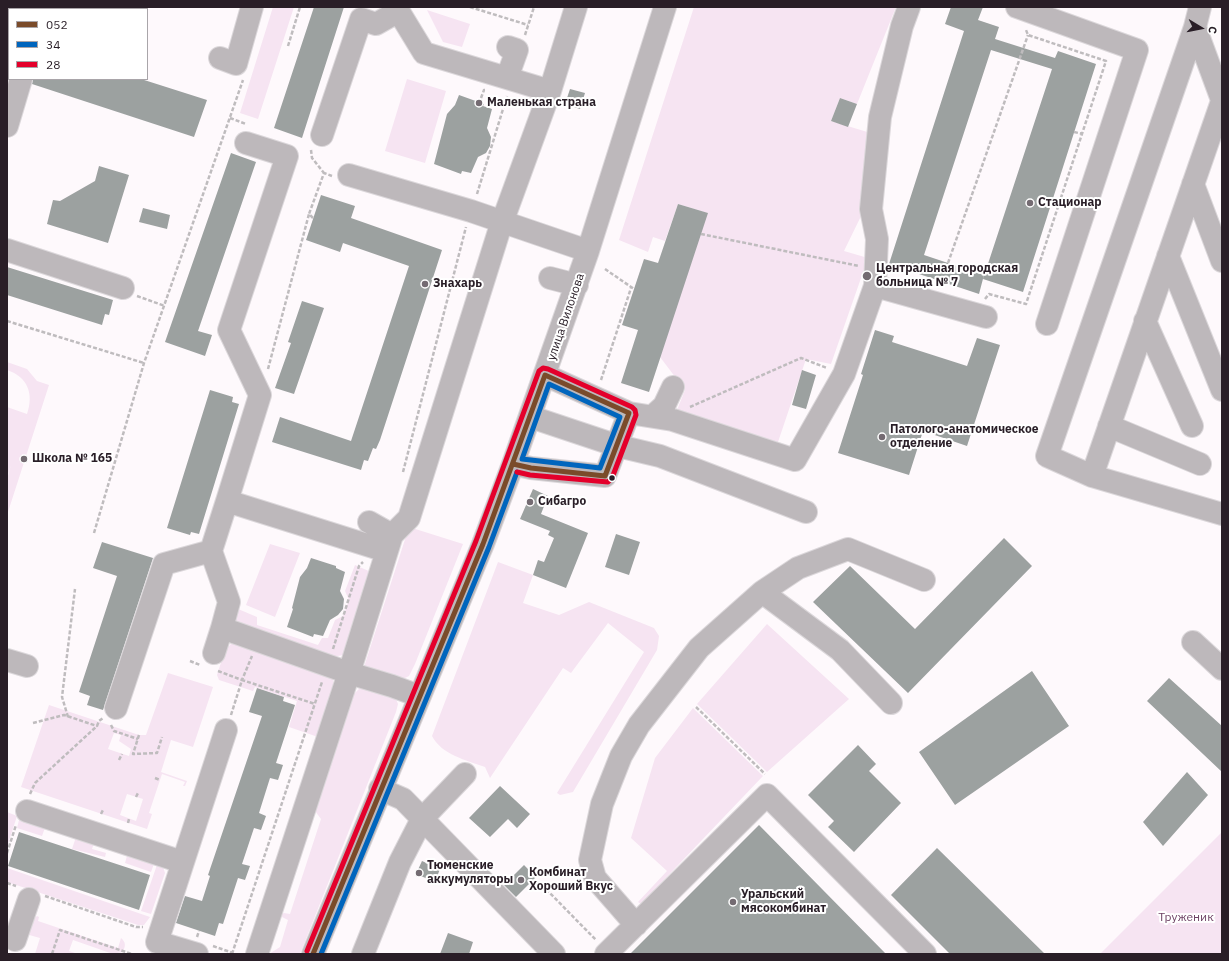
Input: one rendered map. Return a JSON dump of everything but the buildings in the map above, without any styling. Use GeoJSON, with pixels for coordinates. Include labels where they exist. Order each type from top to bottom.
{"type":"FeatureCollection","features":[{"type":"Feature","properties":{"kind":"street"},"geometry":{"type":"LineString","coordinates":[[220,58],[236,64],[252,7]]}},
{"type":"Feature","properties":{"kind":"street"},"geometry":{"type":"LineString","coordinates":[[227,501],[380,534],[409,518],[499,231],[504,222],[550,91],[563,71],[576,7]]}},
{"type":"Feature","properties":{"kind":"street","name":"улица Вилонова"},"geometry":{"type":"LineString","coordinates":[[313,954],[380,789],[483,544],[531,417],[577,285],[665,7]]}},
{"type":"Feature","properties":{"kind":"street"},"geometry":{"type":"LineString","coordinates":[[545,375],[629,413],[673,420],[795,460],[844,374],[875,278],[877,239],[871,209],[880,117],[902,26],[909,7]]}},
{"type":"Feature","properties":{"kind":"street"},"geometry":{"type":"LineString","coordinates":[[1017,7],[1137,50],[1047,324]]}},
{"type":"Feature","properties":{"kind":"street"},"geometry":{"type":"LineString","coordinates":[[322,135],[363,13],[376,24],[397,9],[424,53],[512,59],[550,91]]}},
{"type":"Feature","properties":{"kind":"street"},"geometry":{"type":"LineString","coordinates":[[1092,476],[1222,101],[1198,17]]}},
{"type":"Feature","properties":{"kind":"street"},"geometry":{"type":"LineString","coordinates":[[1198,17],[1047,456],[1092,476],[1222,514]]}},
{"type":"Feature","properties":{"kind":"street"},"geometry":{"type":"LineString","coordinates":[[7,126],[21,80]]}},
{"type":"Feature","properties":{"kind":"street"},"geometry":{"type":"LineString","coordinates":[[211,663],[229,602],[211,552],[260,396],[229,330],[287,156],[246,143]]}},
{"type":"Feature","properties":{"kind":"street"},"geometry":{"type":"LineString","coordinates":[[349,175],[471,211],[588,251]]}},
{"type":"Feature","properties":{"kind":"street"},"geometry":{"type":"LineString","coordinates":[[1193,184],[1222,261]]}},
{"type":"Feature","properties":{"kind":"street"},"geometry":{"type":"LineString","coordinates":[[7,250],[123,288]]}},
{"type":"Feature","properties":{"kind":"street"},"geometry":{"type":"LineString","coordinates":[[1168,256],[1222,390]]}},
{"type":"Feature","properties":{"kind":"street"},"geometry":{"type":"LineString","coordinates":[[550,278],[577,285]]}},
{"type":"Feature","properties":{"kind":"street"},"geometry":{"type":"LineString","coordinates":[[875,278],[981,315]]}},
{"type":"Feature","properties":{"kind":"street"},"geometry":{"type":"LineString","coordinates":[[1145,322],[1192,426]]}},
{"type":"Feature","properties":{"kind":"street"},"geometry":{"type":"LineString","coordinates":[[653,416],[664,406],[673,387]]}},
{"type":"Feature","properties":{"kind":"street"},"geometry":{"type":"LineString","coordinates":[[513,464],[531,468],[605,476],[618,446],[629,413]]}},
{"type":"Feature","properties":{"kind":"street"},"geometry":{"type":"LineString","coordinates":[[531,417],[618,446],[660,456],[806,512]]}},
{"type":"Feature","properties":{"kind":"street"},"geometry":{"type":"LineString","coordinates":[[1109,426],[1200,464]]}},
{"type":"Feature","properties":{"kind":"street"},"geometry":{"type":"LineString","coordinates":[[257,954],[349,673],[380,534]]}},
{"type":"Feature","properties":{"kind":"street"},"geometry":{"type":"LineString","coordinates":[[636,925],[595,878],[590,860],[602,804],[621,756],[639,725],[699,648],[762,592],[798,568],[848,549],[924,580]]}},
{"type":"Feature","properties":{"kind":"street"},"geometry":{"type":"LineString","coordinates":[[113,715],[164,564],[211,552]]}},
{"type":"Feature","properties":{"kind":"street"},"geometry":{"type":"LineString","coordinates":[[762,592],[840,650],[891,703]]}},
{"type":"Feature","properties":{"kind":"street"},"geometry":{"type":"LineString","coordinates":[[222,628],[419,696]]}},
{"type":"Feature","properties":{"kind":"street"},"geometry":{"type":"LineString","coordinates":[[1193,642],[1222,669]]}},
{"type":"Feature","properties":{"kind":"street"},"geometry":{"type":"LineString","coordinates":[[203,950],[157,942],[226,730]]}},
{"type":"Feature","properties":{"kind":"street"},"geometry":{"type":"LineString","coordinates":[[363,954],[400,862],[422,819],[465,774]]}},
{"type":"Feature","properties":{"kind":"street"},"geometry":{"type":"LineString","coordinates":[[380,789],[403,798],[554,954]]}},
{"type":"Feature","properties":{"kind":"street"},"geometry":{"type":"LineString","coordinates":[[607,953],[767,795],[925,954]]}},
{"type":"Feature","properties":{"kind":"street"},"geometry":{"type":"LineString","coordinates":[[28,804],[182,862]]}},
{"type":"Feature","properties":{"kind":"street"},"geometry":{"type":"LineString","coordinates":[[15,940],[31,894]]}},
{"type":"Feature","properties":{"kind":"path"},"geometry":{"type":"LineString","coordinates":[[288,46],[300,7]]}},
{"type":"Feature","properties":{"kind":"path"},"geometry":{"type":"LineString","coordinates":[[470,7],[528,25]]}},
{"type":"Feature","properties":{"kind":"path"},"geometry":{"type":"LineString","coordinates":[[402,474],[512,59],[528,25],[534,7]]}},
{"type":"Feature","properties":{"kind":"path"},"geometry":{"type":"LineString","coordinates":[[948,263],[1028,35],[1017,7]]}},
{"type":"Feature","properties":{"kind":"path"},"geometry":{"type":"LineString","coordinates":[[981,315],[989,294],[1026,304],[1106,61],[1028,35]]}},
{"type":"Feature","properties":{"kind":"path"},"geometry":{"type":"LineString","coordinates":[[94,533],[144,364],[245,75]]}},
{"type":"Feature","properties":{"kind":"path"},"geometry":{"type":"LineString","coordinates":[[1074,132],[1083,134]]}},
{"type":"Feature","properties":{"kind":"path"},"geometry":{"type":"LineString","coordinates":[[260,396],[309,214]]}},
{"type":"Feature","properties":{"kind":"path"},"geometry":{"type":"LineString","coordinates":[[701,234],[875,278]]}},
{"type":"Feature","properties":{"kind":"path"},"geometry":{"type":"LineString","coordinates":[[594,380],[600,382],[632,288],[605,268]]}},
{"type":"Feature","properties":{"kind":"path"},"geometry":{"type":"LineString","coordinates":[[123,288],[130,293],[165,306]]}},
{"type":"Feature","properties":{"kind":"path"},"geometry":{"type":"LineString","coordinates":[[7,321],[144,364]]}},
{"type":"Feature","properties":{"kind":"path"},"geometry":{"type":"LineString","coordinates":[[686,409],[801,358],[844,374]]}},
{"type":"Feature","properties":{"kind":"path"},"geometry":{"type":"LineString","coordinates":[[68,717],[62,697],[75,589]]}},
{"type":"Feature","properties":{"kind":"path"},"geometry":{"type":"LineString","coordinates":[[226,730],[242,680],[258,641]]}},
{"type":"Feature","properties":{"kind":"path"},"geometry":{"type":"LineString","coordinates":[[190,661],[211,663],[242,680],[315,704],[232,953],[203,950]]}},
{"type":"Feature","properties":{"kind":"path"},"geometry":{"type":"LineString","coordinates":[[696,707],[765,774]]}},
{"type":"Feature","properties":{"kind":"path"},"geometry":{"type":"LineString","coordinates":[[113,715],[114,731],[138,739]]}},
{"type":"Feature","properties":{"kind":"path"},"geometry":{"type":"LineString","coordinates":[[33,723],[64,716],[97,726]]}},
{"type":"Feature","properties":{"kind":"path"},"geometry":{"type":"LineString","coordinates":[[28,804],[35,783],[97,726],[99,721]]}},
{"type":"Feature","properties":{"kind":"path"},"geometry":{"type":"LineString","coordinates":[[139,735],[132,753],[156,753],[162,737]]}},
{"type":"Feature","properties":{"kind":"path"},"geometry":{"type":"LineString","coordinates":[[119,760],[122,754]]}},
{"type":"Feature","properties":{"kind":"path"},"geometry":{"type":"LineString","coordinates":[[155,778],[160,780]]}},
{"type":"Feature","properties":{"kind":"path"},"geometry":{"type":"LineString","coordinates":[[136,797],[138,793]]}},
{"type":"Feature","properties":{"kind":"path"},"geometry":{"type":"LineString","coordinates":[[101,814],[103,810]]}},
{"type":"Feature","properties":{"kind":"path"},"geometry":{"type":"LineString","coordinates":[[128,823],[129,819]]}},
{"type":"Feature","properties":{"kind":"path"},"geometry":{"type":"LineString","coordinates":[[7,884],[31,894],[136,927],[146,926]]}},
{"type":"Feature","properties":{"kind":"path"},"geometry":{"type":"LineString","coordinates":[[542,885],[607,953]]}},
{"type":"Feature","properties":{"kind":"path"},"geometry":{"type":"LineString","coordinates":[[52,954],[60,930],[132,954]]}},
{"type":"Feature","properties":{"kind":"green space"},"geometry":{"type":"Polygon","coordinates":[[[273,7],[294,7],[258,119],[240,113],[273,7]]]}},
{"type":"Feature","properties":{"kind":"green space"},"geometry":{"type":"Polygon","coordinates":[[[694,7],[896,7],[857,104],[840,98],[831,121],[874,134],[863,212],[844,251],[868,258],[831,364],[806,359],[778,442],[675,415],[685,390],[660,357],[707,213],[678,204],[665,241],[653,237],[648,252],[619,240],[694,7]]]}},
{"type":"Feature","properties":{"kind":"green space"},"geometry":{"type":"Polygon","coordinates":[[[427,10],[470,24],[462,47],[443,42],[427,10]]]}},
{"type":"Feature","properties":{"kind":"green space"},"geometry":{"type":"Polygon","coordinates":[[[407,79],[446,91],[425,163],[385,151],[407,79]]]}},
{"type":"Feature","properties":{"kind":"green space"},"geometry":{"type":"Polygon","coordinates":[[[7,362],[27,369],[37,381],[49,385],[7,515],[7,479],[11,465],[7,477],[7,407],[27,414],[30,400],[28,387],[20,377],[7,370],[7,362]]]}},
{"type":"Feature","properties":{"kind":"green space"},"geometry":{"type":"Polygon","coordinates":[[[409,527],[463,544],[415,664],[409,676],[403,679],[363,670],[409,527]]]}},
{"type":"Feature","properties":{"kind":"green space"},"geometry":{"type":"Polygon","coordinates":[[[270,544],[300,553],[275,617],[246,605],[270,544]]]}},
{"type":"Feature","properties":{"kind":"green space"},"geometry":{"type":"Polygon","coordinates":[[[498,562],[533,575],[523,603],[559,615],[589,602],[654,628],[659,636],[657,650],[573,792],[560,795],[557,793],[644,652],[608,623],[571,673],[563,668],[490,778],[485,767],[448,752],[436,742],[432,736],[498,562]]]}},
{"type":"Feature","properties":{"kind":"green space"},"geometry":{"type":"Polygon","coordinates":[[[355,565],[371,572],[344,655],[331,657],[233,623],[231,606],[257,617],[257,625],[318,645],[322,638],[328,638],[335,620],[343,616],[349,600],[345,591],[355,565]]]}},
{"type":"Feature","properties":{"kind":"green space"},"geometry":{"type":"Polygon","coordinates":[[[767,624],[849,699],[767,772],[697,704],[767,624]]]}},
{"type":"Feature","properties":{"kind":"green space"},"geometry":{"type":"Polygon","coordinates":[[[233,642],[333,679],[334,687],[318,737],[289,727],[297,701],[255,687],[253,691],[219,680],[217,675],[225,650],[233,642]]]}},
{"type":"Feature","properties":{"kind":"green space"},"geometry":{"type":"Polygon","coordinates":[[[168,673],[213,687],[193,747],[171,740],[161,772],[187,781],[185,786],[183,786],[185,782],[162,774],[149,813],[152,814],[147,829],[21,787],[49,705],[139,735],[146,735],[168,673]],[[114,733],[108,749],[129,756],[131,749],[119,741],[121,735],[114,733]],[[127,794],[120,815],[136,821],[143,799],[127,794]]]}},
{"type":"Feature","properties":{"kind":"green space"},"geometry":{"type":"Polygon","coordinates":[[[362,686],[395,697],[398,704],[396,712],[300,954],[269,954],[280,947],[288,920],[282,917],[281,914],[290,914],[321,819],[315,811],[354,694],[362,686]]]}},
{"type":"Feature","properties":{"kind":"green space"},"geometry":{"type":"Polygon","coordinates":[[[693,708],[763,776],[641,904],[638,902],[667,871],[631,838],[655,758],[693,708]]]}},
{"type":"Feature","properties":{"kind":"green space"},"geometry":{"type":"Polygon","coordinates":[[[7,812],[17,816],[7,847],[7,812]]]}},
{"type":"Feature","properties":{"kind":"green space"},"geometry":{"type":"Polygon","coordinates":[[[20,816],[46,825],[42,836],[17,828],[20,816]]]}},
{"type":"Feature","properties":{"kind":"green space","name":"Труженик"},"geometry":{"type":"Polygon","coordinates":[[[1222,832],[1222,954],[1100,954],[1222,832]]]}},
{"type":"Feature","properties":{"kind":"green space"},"geometry":{"type":"Polygon","coordinates":[[[76,837],[94,843],[92,849],[106,853],[105,857],[72,849],[76,837]]]}},
{"type":"Feature","properties":{"kind":"green space"},"geometry":{"type":"Polygon","coordinates":[[[128,852],[155,861],[151,872],[125,863],[128,852]]]}},
{"type":"Feature","properties":{"kind":"green space"},"geometry":{"type":"Polygon","coordinates":[[[158,862],[163,867],[165,873],[151,914],[141,911],[158,862]]]}},
{"type":"Feature","properties":{"kind":"green space"},"geometry":{"type":"Polygon","coordinates":[[[7,868],[150,917],[144,925],[138,925],[7,882],[7,868]]]}},
{"type":"Feature","properties":{"kind":"green space"},"geometry":{"type":"Polygon","coordinates":[[[37,916],[39,917],[38,921],[118,948],[121,938],[125,943],[124,948],[122,952],[113,954],[73,940],[69,951],[78,954],[35,954],[40,938],[26,934],[32,920],[37,916]]]}},
{"type":"Feature","properties":{"kind":"transit line","name":"28"},"geometry":{"type":"LineString","coordinates":[[307,951],[476,541],[539,371],[543,368],[548,369],[632,407],[635,410],[636,415],[612,478],[608,482],[530,475],[517,472]]}},
{"type":"Feature","properties":{"kind":"transit line","name":"052"},"geometry":{"type":"LineString","coordinates":[[313,954],[483,544],[545,375],[629,413],[605,476],[531,468],[513,464]]}},
{"type":"Feature","properties":{"kind":"transit line","name":"34"},"geometry":{"type":"LineString","coordinates":[[549,384],[620,417],[600,468],[522,459],[549,384]]}},
{"type":"Feature","properties":{"kind":"transit line","name":"34"},"geometry":{"type":"LineString","coordinates":[[321,954],[489,547],[517,472]]}},
{"type":"Feature","properties":{"kind":"place","name":"Маленькая страна"},"geometry":{"type":"Point","coordinates":[479,103]}},
{"type":"Feature","properties":{"kind":"place","name":"Стационар"},"geometry":{"type":"Point","coordinates":[1030,203]}},
{"type":"Feature","properties":{"kind":"place","name":"Центральная городская больница № 7"},"geometry":{"type":"Point","coordinates":[867,276]}},
{"type":"Feature","properties":{"kind":"place","name":"Знахарь"},"geometry":{"type":"Point","coordinates":[425,284]}},
{"type":"Feature","properties":{"kind":"place","name":"Патолого-анатомическое отделение"},"geometry":{"type":"Point","coordinates":[882,437]}},
{"type":"Feature","properties":{"kind":"place","name":"Школа № 165"},"geometry":{"type":"Point","coordinates":[24,459]}},
{"type":"Feature","properties":{"kind":"place","name":"Сибагро"},"geometry":{"type":"Point","coordinates":[530,502]}},
{"type":"Feature","properties":{"kind":"place","name":"Тюменские аккумуляторы"},"geometry":{"type":"Point","coordinates":[419,873]}},
{"type":"Feature","properties":{"kind":"place","name":"Комбинат Хороший Вкус"},"geometry":{"type":"Point","coordinates":[521,880]}},
{"type":"Feature","properties":{"kind":"place","name":"Уральский мясокомбинат"},"geometry":{"type":"Point","coordinates":[733,902]}}]}
